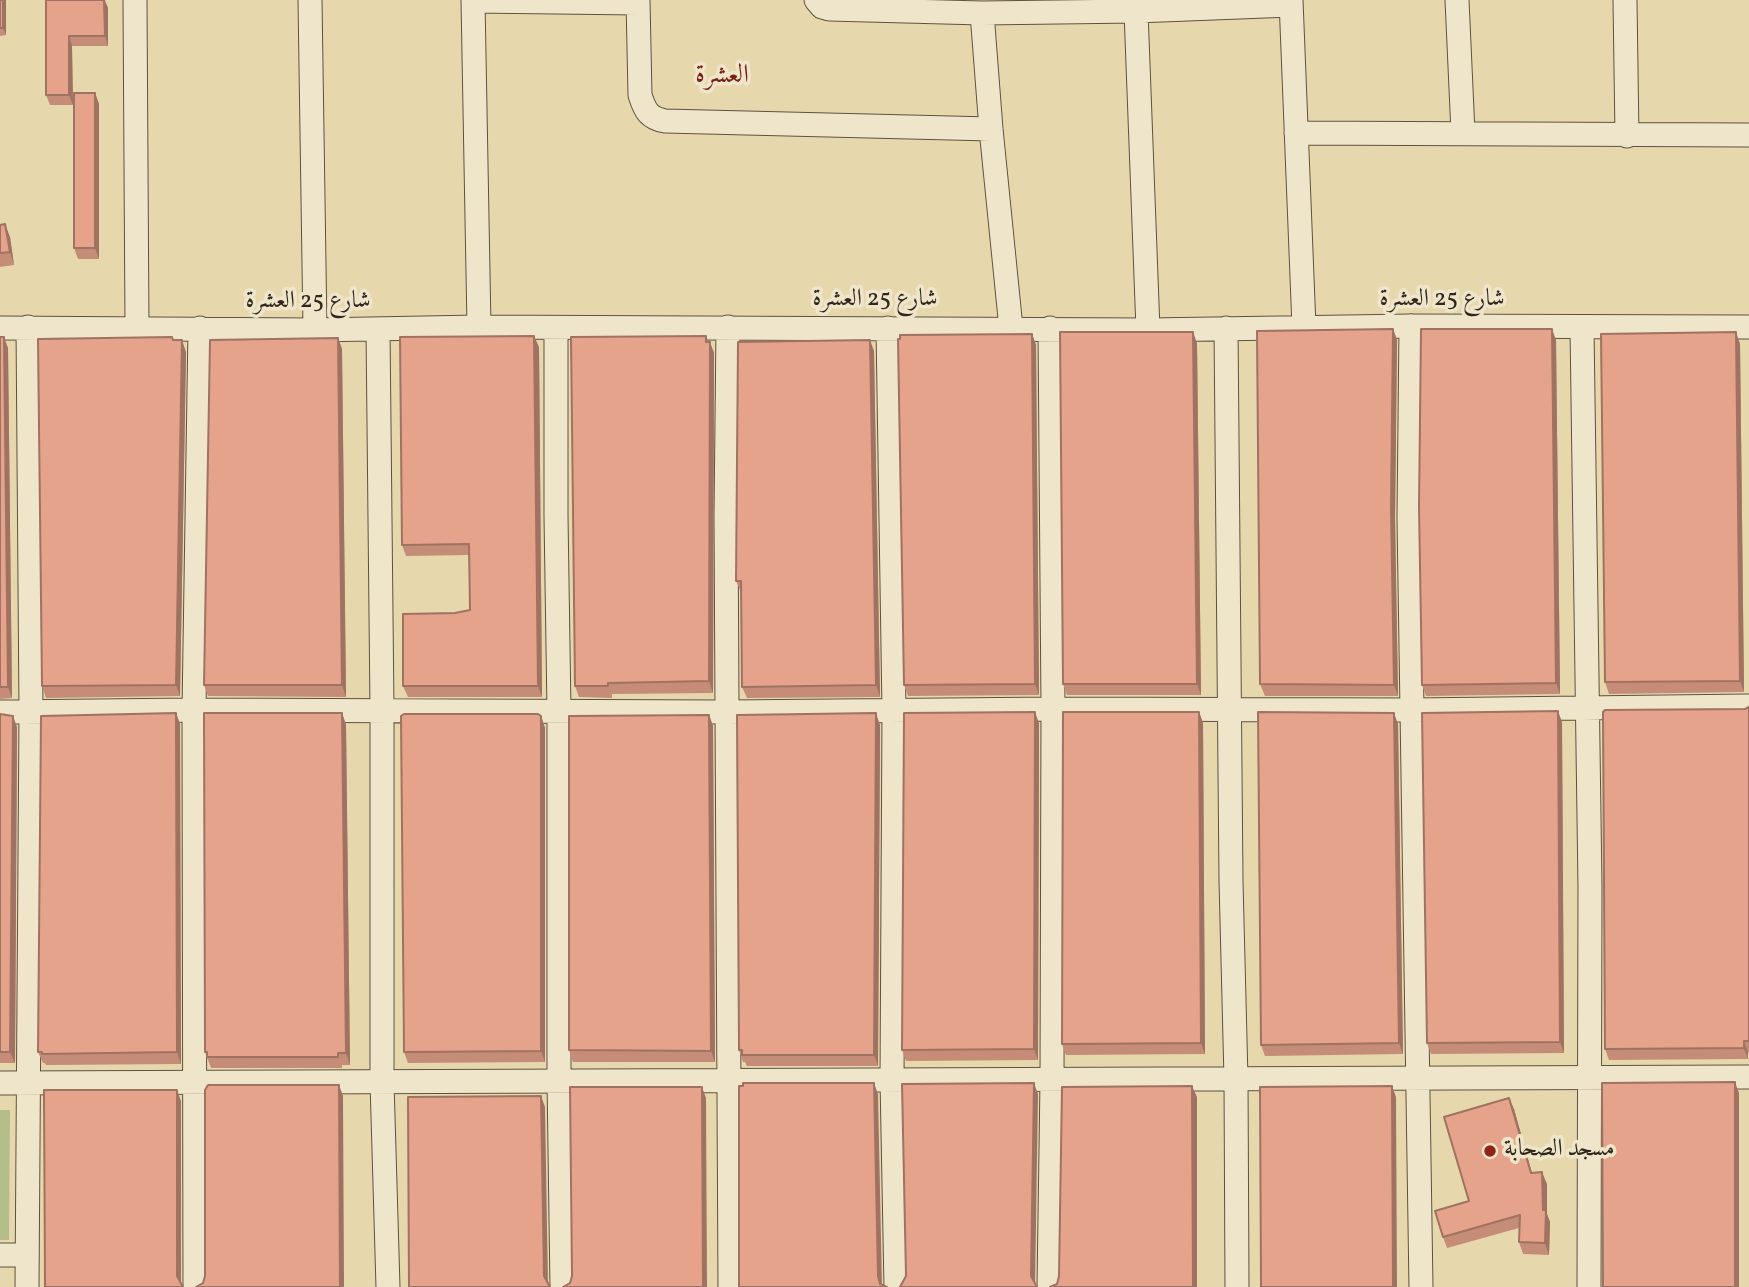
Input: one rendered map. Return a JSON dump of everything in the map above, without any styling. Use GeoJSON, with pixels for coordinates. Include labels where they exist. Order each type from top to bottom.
{"type":"FeatureCollection","features":[{"type":"Feature","properties":{"kind":"street"},"geometry":{"type":"LineString","coordinates":[[135,0],[137,327]]}},
{"type":"Feature","properties":{"kind":"street"},"geometry":{"type":"LineString","coordinates":[[310,0],[315,330]]}},
{"type":"Feature","properties":{"kind":"street"},"geometry":{"type":"LineString","coordinates":[[816,0],[822,7],[829,9],[982,13],[1136,11],[1291,2],[1304,327]]}},
{"type":"Feature","properties":{"kind":"street"},"geometry":{"type":"LineString","coordinates":[[1457,0],[1464,133]]}},
{"type":"Feature","properties":{"kind":"street"},"geometry":{"type":"LineString","coordinates":[[1625,0],[1627,136]]}},
{"type":"Feature","properties":{"kind":"street"},"geometry":{"type":"LineString","coordinates":[[479,327],[473,1],[638,2],[640,95],[644,108],[652,118],[665,121],[990,129]]}},
{"type":"Feature","properties":{"kind":"street"},"geometry":{"type":"LineString","coordinates":[[1136,11],[1148,330]]}},
{"type":"Feature","properties":{"kind":"street"},"geometry":{"type":"LineString","coordinates":[[982,13],[990,129],[1011,328]]}},
{"type":"Feature","properties":{"kind":"street"},"geometry":{"type":"LineString","coordinates":[[1296,133],[1749,135]]}},
{"type":"Feature","properties":{"kind":"street"},"geometry":{"type":"LineString","coordinates":[[27,1287],[31,713],[28,327]]}},
{"type":"Feature","properties":{"kind":"street"},"geometry":{"type":"LineString","coordinates":[[728,327],[730,1287]]}},
{"type":"Feature","properties":{"kind":"street","name":"شارع 25 العشرة"},"geometry":{"type":"LineString","coordinates":[[0,328],[315,330],[728,327],[1148,330],[1304,327],[1749,327]]}},
{"type":"Feature","properties":{"kind":"street"},"geometry":{"type":"LineString","coordinates":[[1410,327],[1409,519],[1421,1287]]}},
{"type":"Feature","properties":{"kind":"street"},"geometry":{"type":"LineString","coordinates":[[195,1287],[194,710],[200,328]]}},
{"type":"Feature","properties":{"kind":"street"},"geometry":{"type":"LineString","coordinates":[[556,328],[562,1287]]}},
{"type":"Feature","properties":{"kind":"street"},"geometry":{"type":"LineString","coordinates":[[888,328],[894,711],[892,1080],[895,1287]]}},
{"type":"Feature","properties":{"kind":"street"},"geometry":{"type":"LineString","coordinates":[[1049,1287],[1053,709],[1050,328]]}},
{"type":"Feature","properties":{"kind":"street"},"geometry":{"type":"LineString","coordinates":[[1227,328],[1237,1287]]}},
{"type":"Feature","properties":{"kind":"street"},"geometry":{"type":"LineString","coordinates":[[1582,328],[1589,708],[1589,1287]]}},
{"type":"Feature","properties":{"kind":"street"},"geometry":{"type":"LineString","coordinates":[[378,329],[382,1082],[388,1287]]}},
{"type":"Feature","properties":{"kind":"street"},"geometry":{"type":"LineString","coordinates":[[0,712],[1413,710],[1749,706]]}},
{"type":"Feature","properties":{"kind":"street"},"geometry":{"type":"LineString","coordinates":[[0,1083],[1749,1077]]}},
{"type":"Feature","properties":{"kind":"street"},"geometry":{"type":"LineString","coordinates":[[0,1255],[26,1255]]}},
{"type":"Feature","properties":{"kind":"green space"},"geometry":{"type":"Polygon","coordinates":[[[0,1110],[10,1110],[9,1240],[0,1240],[0,1110]]]}},
{"type":"Feature","properties":{"kind":"building"},"geometry":{"type":"Polygon","coordinates":[[[0,0],[3,0],[3,28],[0,28],[0,0]]]}},
{"type":"Feature","properties":{"kind":"building"},"geometry":{"type":"Polygon","coordinates":[[[46,0],[104,0],[105,36],[69,36],[69,95],[46,95],[46,0]]]}},
{"type":"Feature","properties":{"kind":"building"},"geometry":{"type":"Polygon","coordinates":[[[74,93],[95,93],[95,248],[74,248],[74,93]]]}},
{"type":"Feature","properties":{"kind":"building"},"geometry":{"type":"Polygon","coordinates":[[[5,224],[10,252],[0,253],[0,225],[5,224]]]}},
{"type":"Feature","properties":{"kind":"building"},"geometry":{"type":"Polygon","coordinates":[[[1393,329],[1391,507],[1394,685],[1260,684],[1257,331],[1393,329]]]}},
{"type":"Feature","properties":{"kind":"building"},"geometry":{"type":"Polygon","coordinates":[[[1421,329],[1552,329],[1556,683],[1422,685],[1419,507],[1421,329]]]}},
{"type":"Feature","properties":{"kind":"building"},"geometry":{"type":"Polygon","coordinates":[[[1060,332],[1193,332],[1197,684],[1063,684],[1060,332]]]}},
{"type":"Feature","properties":{"kind":"building"},"geometry":{"type":"Polygon","coordinates":[[[1736,332],[1740,681],[1605,682],[1601,334],[1736,332]]]}},
{"type":"Feature","properties":{"kind":"building"},"geometry":{"type":"Polygon","coordinates":[[[1032,334],[1035,684],[904,685],[898,339],[900,335],[1032,334]]]}},
{"type":"Feature","properties":{"kind":"building"},"geometry":{"type":"Polygon","coordinates":[[[534,336],[538,686],[403,686],[403,614],[455,613],[470,610],[469,544],[402,545],[400,337],[534,336]]]}},
{"type":"Feature","properties":{"kind":"building"},"geometry":{"type":"Polygon","coordinates":[[[706,336],[706,342],[710,342],[709,681],[575,686],[571,337],[706,336]]]}},
{"type":"Feature","properties":{"kind":"building"},"geometry":{"type":"Polygon","coordinates":[[[0,337],[4,337],[8,687],[0,687],[0,337]]]}},
{"type":"Feature","properties":{"kind":"building"},"geometry":{"type":"Polygon","coordinates":[[[172,337],[173,340],[182,340],[176,685],[42,686],[38,339],[172,337]]]}},
{"type":"Feature","properties":{"kind":"building"},"geometry":{"type":"Polygon","coordinates":[[[338,338],[342,685],[204,685],[210,340],[338,338]]]}},
{"type":"Feature","properties":{"kind":"building"},"geometry":{"type":"Polygon","coordinates":[[[870,340],[876,685],[742,687],[741,581],[736,581],[738,342],[870,340]]]}},
{"type":"Feature","properties":{"kind":"building"},"geometry":{"type":"Polygon","coordinates":[[[1749,707],[1749,1041],[1744,1041],[1744,1048],[1605,1049],[1603,712],[1749,707]]]}},
{"type":"Feature","properties":{"kind":"building"},"geometry":{"type":"Polygon","coordinates":[[[1558,711],[1560,1042],[1427,1043],[1422,713],[1558,711]]]}},
{"type":"Feature","properties":{"kind":"building"},"geometry":{"type":"Polygon","coordinates":[[[1035,712],[1034,1049],[902,1050],[904,713],[1035,712]]]}},
{"type":"Feature","properties":{"kind":"building"},"geometry":{"type":"Polygon","coordinates":[[[1063,712],[1199,712],[1201,1043],[1062,1044],[1063,712]]]}},
{"type":"Feature","properties":{"kind":"building"},"geometry":{"type":"Polygon","coordinates":[[[1258,712],[1394,713],[1399,1043],[1261,1045],[1258,712]]]}},
{"type":"Feature","properties":{"kind":"building"},"geometry":{"type":"Polygon","coordinates":[[[176,713],[177,1052],[42,1054],[38,1052],[41,716],[176,713]]]}},
{"type":"Feature","properties":{"kind":"building"},"geometry":{"type":"Polygon","coordinates":[[[204,713],[342,713],[346,1053],[338,1053],[338,1057],[207,1057],[205,1052],[204,713]]]}},
{"type":"Feature","properties":{"kind":"building"},"geometry":{"type":"Polygon","coordinates":[[[876,713],[874,1055],[742,1055],[742,1050],[739,1050],[737,715],[876,713]]]}},
{"type":"Feature","properties":{"kind":"building"},"geometry":{"type":"Polygon","coordinates":[[[0,714],[13,716],[10,1052],[0,1052],[0,714]]]}},
{"type":"Feature","properties":{"kind":"building"},"geometry":{"type":"Polygon","coordinates":[[[709,715],[711,1051],[569,1050],[569,716],[709,715]]]}},
{"type":"Feature","properties":{"kind":"building"},"geometry":{"type":"Polygon","coordinates":[[[401,716],[541,716],[541,1051],[404,1052],[401,716]]]}},
{"type":"Feature","properties":{"kind":"building"},"geometry":{"type":"Polygon","coordinates":[[[1735,1082],[1735,1287],[1603,1287],[1602,1083],[1735,1082]]]}},
{"type":"Feature","properties":{"kind":"building"},"geometry":{"type":"Polygon","coordinates":[[[743,1083],[874,1083],[878,1276],[880,1284],[887,1287],[739,1287],[739,1086],[743,1086],[743,1083]]]}},
{"type":"Feature","properties":{"kind":"building"},"geometry":{"type":"Polygon","coordinates":[[[1034,1083],[1031,1276],[1037,1287],[900,1287],[906,1276],[902,1084],[1034,1083]]]}},
{"type":"Feature","properties":{"kind":"building"},"geometry":{"type":"Polygon","coordinates":[[[208,1085],[339,1085],[340,1287],[196,1287],[203,1283],[205,1276],[205,1090],[208,1085]]]}},
{"type":"Feature","properties":{"kind":"building"},"geometry":{"type":"Polygon","coordinates":[[[1192,1086],[1193,1287],[1050,1287],[1057,1284],[1059,1276],[1062,1087],[1192,1086]]]}},
{"type":"Feature","properties":{"kind":"building"},"geometry":{"type":"Polygon","coordinates":[[[1392,1086],[1393,1287],[1261,1287],[1260,1087],[1392,1086]]]}},
{"type":"Feature","properties":{"kind":"building"},"geometry":{"type":"Polygon","coordinates":[[[570,1087],[702,1087],[703,1287],[563,1287],[570,1283],[572,1276],[570,1087]]]}},
{"type":"Feature","properties":{"kind":"building"},"geometry":{"type":"Polygon","coordinates":[[[44,1090],[177,1090],[177,1276],[183,1287],[45,1287],[44,1090]]]}},
{"type":"Feature","properties":{"kind":"building"},"geometry":{"type":"Polygon","coordinates":[[[541,1096],[544,1276],[550,1287],[409,1287],[408,1097],[541,1096]]]}},
{"type":"Feature","properties":{"kind":"building"},"geometry":{"type":"Polygon","coordinates":[[[1509,1098],[1531,1173],[1542,1172],[1543,1210],[1546,1210],[1545,1243],[1519,1242],[1520,1215],[1443,1237],[1435,1211],[1469,1201],[1444,1117],[1509,1098]]]}},
{"type":"Feature","properties":{"kind":"place","name":"مسجد الصحابة"},"geometry":{"type":"Point","coordinates":[1490,1151]}},
{"type":"Feature","properties":{"kind":"district","name":"العشرة"},"geometry":{"type":"Point","coordinates":[722,77]}}]}
